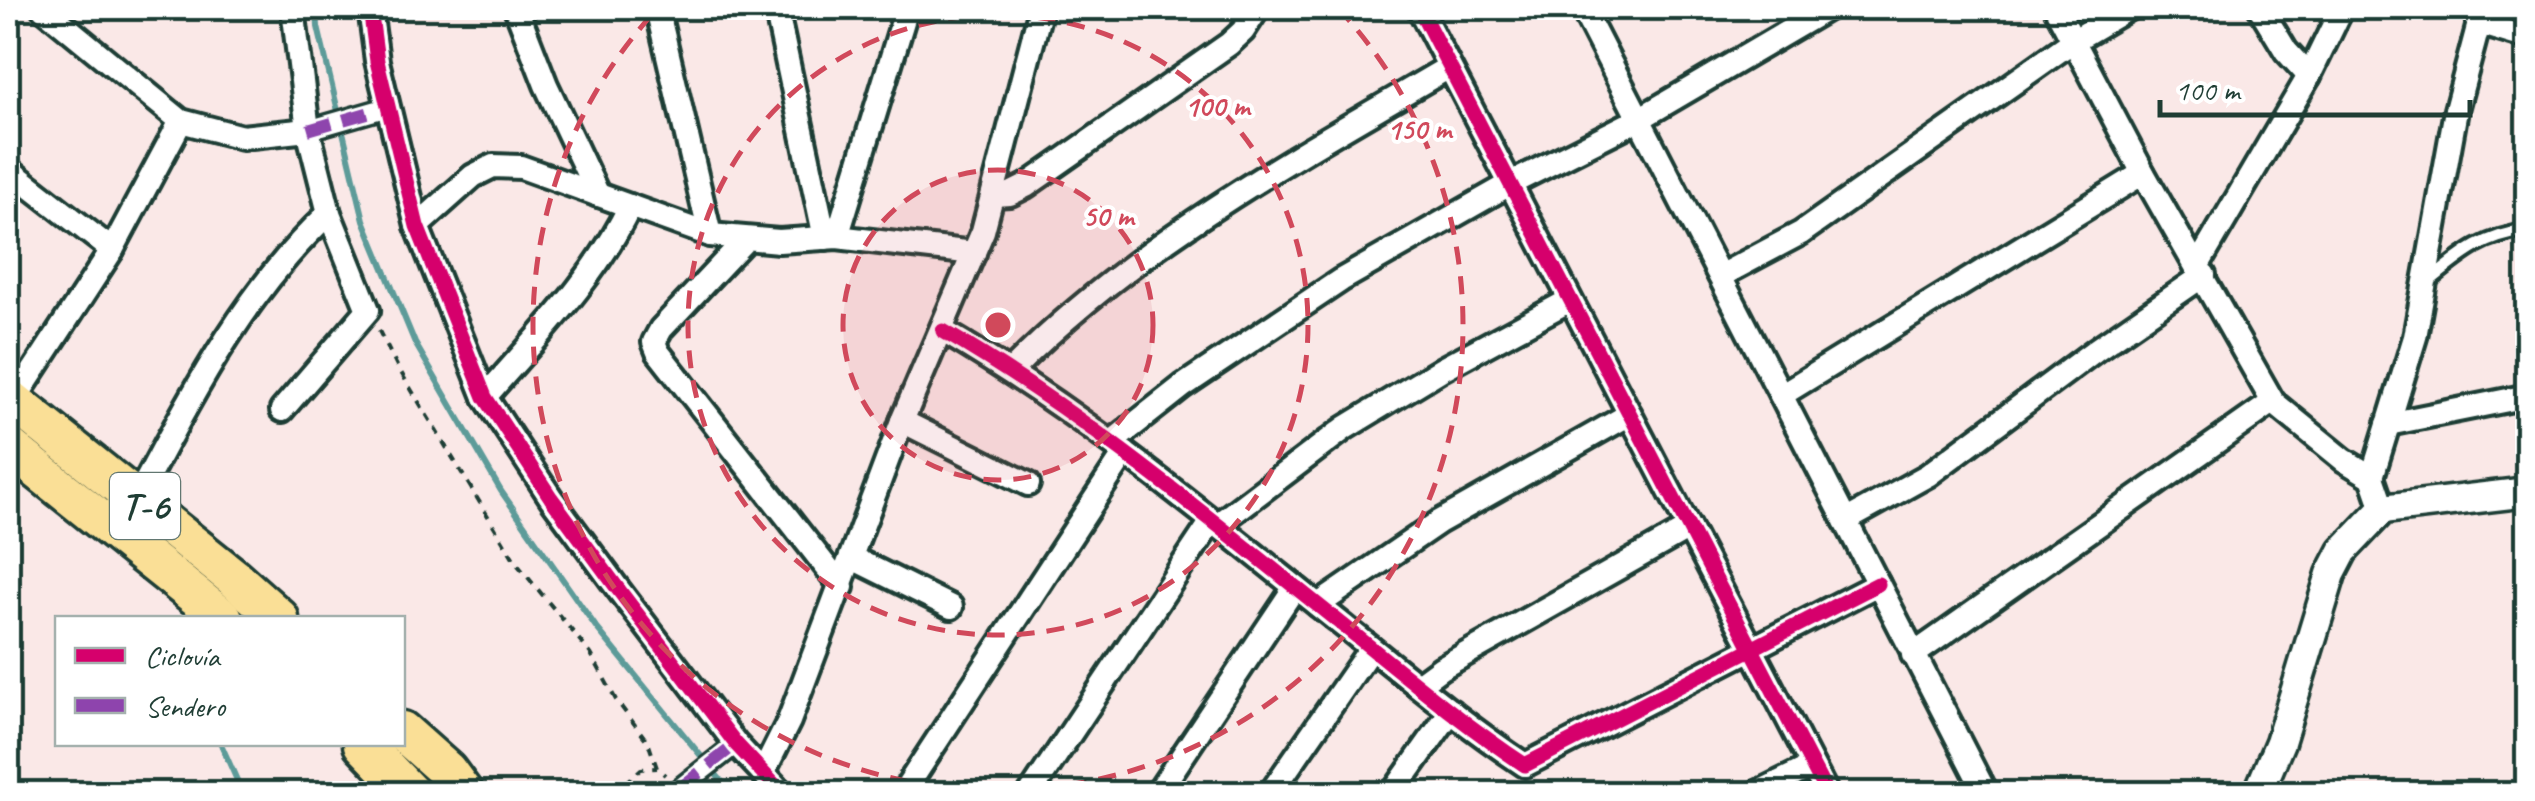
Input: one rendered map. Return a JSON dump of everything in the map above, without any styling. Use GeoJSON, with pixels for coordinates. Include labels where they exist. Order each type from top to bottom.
{"type":"FeatureCollection","features":[{"type":"Feature","properties":{"kind":"highway","name":"T-6"},"geometry":{"type":"LineString","coordinates":[[10,399],[278,616]]}},
{"type":"Feature","properties":{"kind":"highway","name":"T-6"},"geometry":{"type":"LineString","coordinates":[[8,446],[220,616]]}},
{"type":"Feature","properties":{"kind":"highway"},"geometry":{"type":"LineString","coordinates":[[405,733],[455,782],[485,794]]}},
{"type":"Feature","properties":{"kind":"highway"},"geometry":{"type":"LineString","coordinates":[[365,746],[411,794]]}},
{"type":"Feature","properties":{"kind":"street"},"geometry":{"type":"LineString","coordinates":[[43,8],[182,121],[242,137],[308,130],[388,107]]}},
{"type":"Feature","properties":{"kind":"street"},"geometry":{"type":"LineString","coordinates":[[282,410],[368,310],[329,213],[308,130],[293,8]]}},
{"type":"Feature","properties":{"kind":"street"},"geometry":{"type":"LineString","coordinates":[[370,8],[376,61],[416,226],[485,398],[551,498],[736,744],[783,794]]}},
{"type":"Feature","properties":{"kind":"street"},"geometry":{"type":"LineString","coordinates":[[516,8],[546,85],[598,194]]}},
{"type":"Feature","properties":{"kind":"street"},"geometry":{"type":"LineString","coordinates":[[657,8],[710,236]]}},
{"type":"Feature","properties":{"kind":"street"},"geometry":{"type":"LineString","coordinates":[[776,8],[831,237]]}},
{"type":"Feature","properties":{"kind":"street"},"geometry":{"type":"LineString","coordinates":[[831,237],[907,8]]}},
{"type":"Feature","properties":{"kind":"street"},"geometry":{"type":"LineString","coordinates":[[763,773],[842,587],[902,422],[974,253],[994,194],[1041,8]]}},
{"type":"Feature","properties":{"kind":"street"},"geometry":{"type":"LineString","coordinates":[[994,194],[1010,194],[1026,186],[1229,44],[1258,8]]}},
{"type":"Feature","properties":{"kind":"street"},"geometry":{"type":"LineString","coordinates":[[1418,8],[1827,794]]}},
{"type":"Feature","properties":{"kind":"street"},"geometry":{"type":"LineString","coordinates":[[1582,8],[1986,794]]}},
{"type":"Feature","properties":{"kind":"street"},"geometry":{"type":"LineString","coordinates":[[902,794],[1119,447],[1183,386],[1341,280],[1510,184],[1639,119],[1826,8]]}},
{"type":"Feature","properties":{"kind":"street"},"geometry":{"type":"LineString","coordinates":[[2056,8],[2143,173],[2273,402],[2372,478]]}},
{"type":"Feature","properties":{"kind":"street"},"geometry":{"type":"LineString","coordinates":[[1720,276],[1801,233],[2074,41],[2128,8]]}},
{"type":"Feature","properties":{"kind":"street"},"geometry":{"type":"LineString","coordinates":[[2260,8],[2286,52],[2308,76]]}},
{"type":"Feature","properties":{"kind":"street"},"geometry":{"type":"LineString","coordinates":[[1846,521],[1928,476],[2201,270],[2342,8]]}},
{"type":"Feature","properties":{"kind":"street"},"geometry":{"type":"LineString","coordinates":[[2383,509],[2372,478],[2415,336],[2456,110],[2481,15],[2528,38]]}},
{"type":"Feature","properties":{"kind":"street"},"geometry":{"type":"LineString","coordinates":[[1011,371],[1044,337],[1150,251],[1268,174],[1449,67]]}},
{"type":"Feature","properties":{"kind":"street"},"geometry":{"type":"LineString","coordinates":[[10,399],[112,250],[182,121]]}},
{"type":"Feature","properties":{"kind":"street"},"geometry":{"type":"LineString","coordinates":[[416,226],[472,176],[493,166],[521,167],[710,236],[779,241],[831,237],[974,253]]}},
{"type":"Feature","properties":{"kind":"street"},"geometry":{"type":"LineString","coordinates":[[8,169],[112,250]]}},
{"type":"Feature","properties":{"kind":"street"},"geometry":{"type":"LineString","coordinates":[[1781,395],[2143,173]]}},
{"type":"Feature","properties":{"kind":"street"},"geometry":{"type":"LineString","coordinates":[[485,398],[557,314],[617,234],[630,206]]}},
{"type":"Feature","properties":{"kind":"street"},"geometry":{"type":"LineString","coordinates":[[136,500],[227,337],[300,240],[329,213]]}},
{"type":"Feature","properties":{"kind":"street"},"geometry":{"type":"LineString","coordinates":[[746,239],[661,329],[654,342],[842,587]]}},
{"type":"Feature","properties":{"kind":"street"},"geometry":{"type":"LineString","coordinates":[[1030,794],[1215,523],[1346,428],[1442,369],[1570,300]]}},
{"type":"Feature","properties":{"kind":"street"},"geometry":{"type":"LineString","coordinates":[[943,331],[1011,371],[1119,447],[1418,686],[1524,765],[1878,584]]}},
{"type":"Feature","properties":{"kind":"street"},"geometry":{"type":"LineString","coordinates":[[2388,424],[2528,396]]}},
{"type":"Feature","properties":{"kind":"street"},"geometry":{"type":"LineString","coordinates":[[1913,655],[2273,402]]}},
{"type":"Feature","properties":{"kind":"street"},"geometry":{"type":"LineString","coordinates":[[1318,605],[1439,522],[1630,414]]}},
{"type":"Feature","properties":{"kind":"street"},"geometry":{"type":"LineString","coordinates":[[902,422],[1028,484]]}},
{"type":"Feature","properties":{"kind":"street"},"geometry":{"type":"LineString","coordinates":[[2258,794],[2280,742],[2331,574],[2343,551],[2383,509],[2528,492]]}},
{"type":"Feature","properties":{"kind":"street"},"geometry":{"type":"LineString","coordinates":[[1418,686],[1440,668],[1689,528]]}},
{"type":"Feature","properties":{"kind":"street"},"geometry":{"type":"LineString","coordinates":[[852,558],[952,607]]}},
{"type":"Feature","properties":{"kind":"street"},"geometry":{"type":"LineString","coordinates":[[1156,794],[1295,587]]}},
{"type":"Feature","properties":{"kind":"street"},"geometry":{"type":"LineString","coordinates":[[1270,794],[1371,648]]}},
{"type":"Feature","properties":{"kind":"street"},"geometry":{"type":"LineString","coordinates":[[1392,794],[1450,711]]}},
{"type":"Feature","properties":{"kind":"street"},"geometry":{"type":"LineString","coordinates":[[680,788],[736,744]]}},
{"type":"Feature","properties":{"kind":"street"},"geometry":{"type":"LineString","coordinates":[[1755,794],[1812,766]]}},
{"type":"Feature","properties":{"kind":"lane"},"geometry":{"type":"LineString","coordinates":[[2424,285],[2475,244],[2499,234],[2528,230]]}},
{"type":"Feature","properties":{"kind":"path"},"geometry":{"type":"LineString","coordinates":[[368,310],[397,366],[517,564],[591,654],[616,700],[648,742],[657,768],[680,788]]}},
{"type":"Feature","properties":{"kind":"path"},"geometry":{"type":"LineString","coordinates":[[614,794],[641,769],[657,768]]}},
{"type":"Feature","properties":{"kind":"waterway"},"geometry":{"type":"LineString","coordinates":[[317,8],[318,27],[364,220],[415,343],[501,491],[596,627],[732,794]]}},
{"type":"Feature","properties":{"kind":"waterway"},"geometry":{"type":"LineString","coordinates":[[222,746],[243,794]]}},
{"type":"Feature","properties":{"kind":"marked path"},"geometry":{"type":"LineString","coordinates":[[308,130],[388,107]]}},
{"type":"Feature","properties":{"kind":"marked path"},"geometry":{"type":"LineString","coordinates":[[680,788],[736,744]]}},
{"type":"Feature","properties":{"kind":"cycle path"},"geometry":{"type":"LineString","coordinates":[[370,8],[377,61],[417,226],[485,397],[551,498],[618,589],[736,744],[783,794]]}},
{"type":"Feature","properties":{"kind":"cycle path"},"geometry":{"type":"LineString","coordinates":[[1419,8],[1827,794]]}},
{"type":"Feature","properties":{"kind":"cycle path"},"geometry":{"type":"LineString","coordinates":[[943,331],[1101,435],[1435,699],[1525,765],[1878,584]]}}]}
